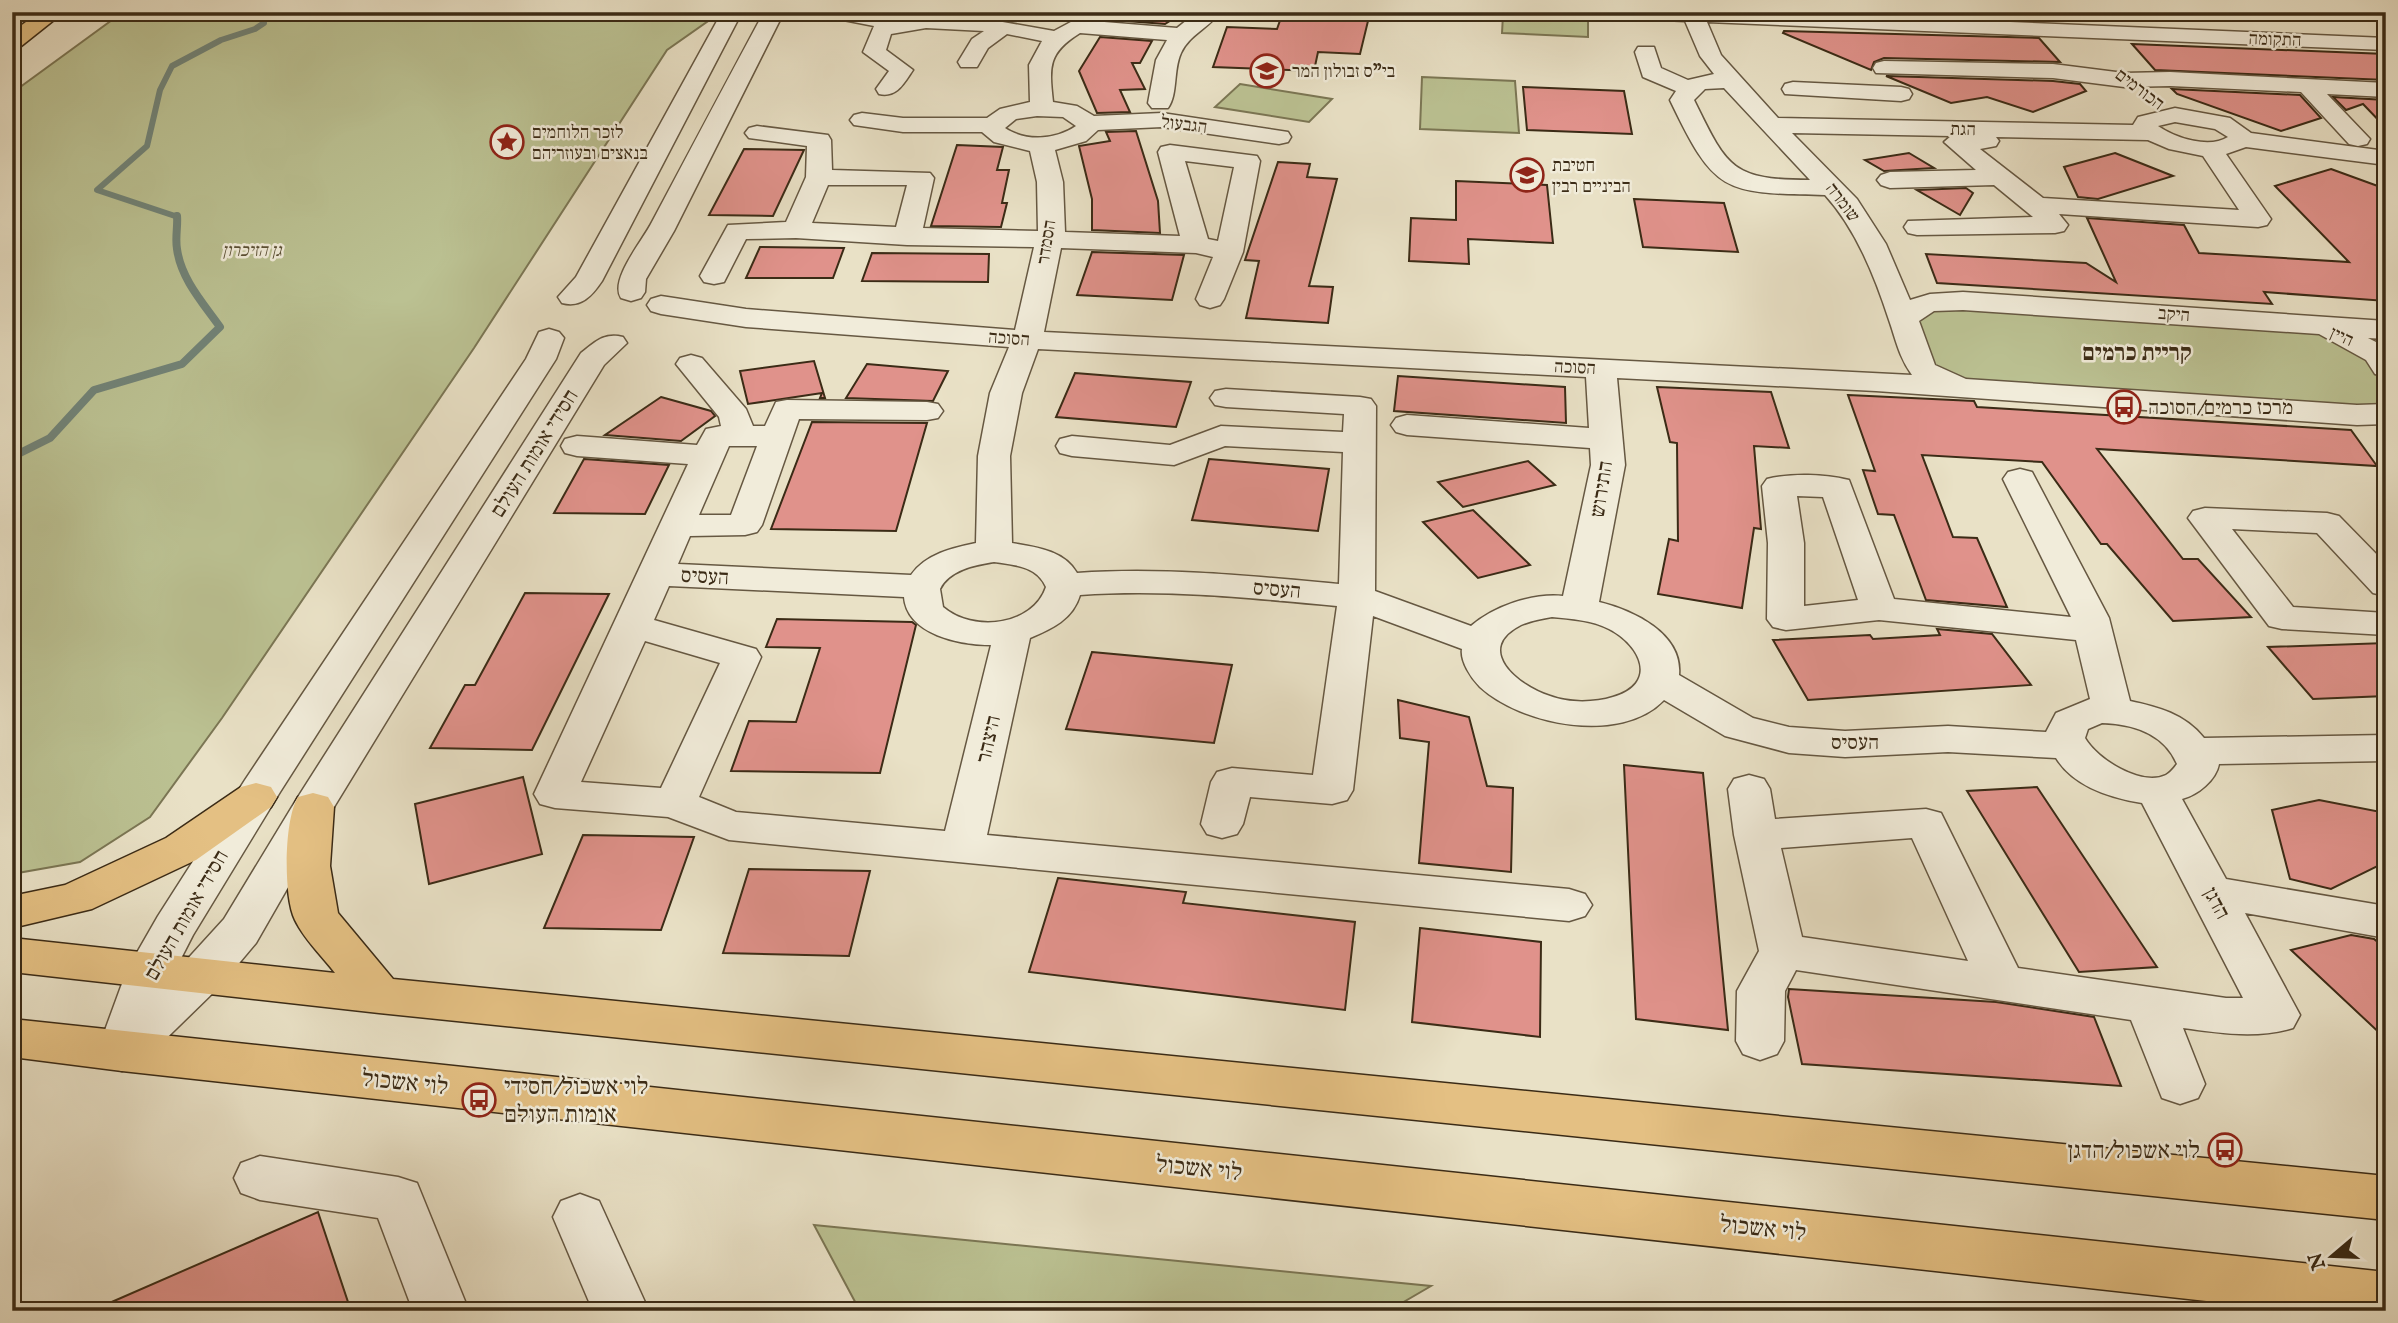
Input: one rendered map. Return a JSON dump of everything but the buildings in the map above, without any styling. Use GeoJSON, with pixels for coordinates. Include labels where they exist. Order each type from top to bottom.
{"type":"FeatureCollection","features":[{"type":"Feature","properties":{"kind":"main road"},"geometry":{"type":"LineString","coordinates":[[12,42],[54,12]]}},
{"type":"Feature","properties":{"kind":"main road"},"geometry":{"type":"LineString","coordinates":[[12,912],[76,898],[158,860],[181,849],[256,797]]}},
{"type":"Feature","properties":{"kind":"main road"},"geometry":{"type":"LineString","coordinates":[[313,807],[308,866],[316,917],[379,995]]}},
{"type":"Feature","properties":{"kind":"main road"},"geometry":{"type":"LineString","coordinates":[[12,955],[379,995],[2386,1198]]}},
{"type":"Feature","properties":{"kind":"main road","name":"לוי אשכול"},"geometry":{"type":"LineString","coordinates":[[12,1038],[2386,1296]]}},
{"type":"Feature","properties":{"kind":"street"},"geometry":{"type":"LineString","coordinates":[[572,297],[588,281],[732,12]]}},
{"type":"Feature","properties":{"kind":"street"},"geometry":{"type":"LineString","coordinates":[[631,292],[632,279],[661,231],[774,12]]}},
{"type":"Feature","properties":{"kind":"street"},"geometry":{"type":"LineString","coordinates":[[830,12],[901,24]]}},
{"type":"Feature","properties":{"kind":"street"},"geometry":{"type":"LineString","coordinates":[[1160,103],[1164,64],[1181,35],[1210,12]]}},
{"type":"Feature","properties":{"kind":"street","name":"התקומה"},"geometry":{"type":"LineString","coordinates":[[1619,12],[1695,20],[1775,19],[2386,44]]}},
{"type":"Feature","properties":{"kind":"street","name":"התקומה"},"geometry":{"type":"LineString","coordinates":[[1951,12],[2382,27]]}},
{"type":"Feature","properties":{"kind":"street"},"geometry":{"type":"LineString","coordinates":[[887,89],[902,70],[874,52],[877,38],[882,30],[901,24],[943,16],[1056,38]]}},
{"type":"Feature","properties":{"kind":"street","name":"שומרה"},"geometry":{"type":"LineString","coordinates":[[1695,20],[1711,55],[1729,78],[1833,188],[1872,244],[1904,320],[1915,357],[1924,372],[1938,380],[1964,388]]}},
{"type":"Feature","properties":{"kind":"street"},"geometry":{"type":"LineString","coordinates":[[1720,21],[1731,58],[1729,78],[1699,82],[1688,88],[1682,100],[1716,163],[1735,179],[1755,185],[1833,188]]}},
{"type":"Feature","properties":{"kind":"street"},"geometry":{"type":"LineString","coordinates":[[1042,108],[1039,69],[1043,50],[1056,38],[1079,24],[1181,35]]}},
{"type":"Feature","properties":{"kind":"street"},"geometry":{"type":"LineString","coordinates":[[969,62],[979,44],[1003,27]]}},
{"type":"Feature","properties":{"kind":"street"},"geometry":{"type":"LineString","coordinates":[[1880,37],[1891,54],[1880,61],[1901,94],[1923,113]]}},
{"type":"Feature","properties":{"kind":"street"},"geometry":{"type":"LineString","coordinates":[[1646,52],[1651,72],[1688,88]]}},
{"type":"Feature","properties":{"kind":"street","name":"הכורמים"},"geometry":{"type":"LineString","coordinates":[[2105,62],[2124,80],[2175,115]]}},
{"type":"Feature","properties":{"kind":"street"},"geometry":{"type":"LineString","coordinates":[[1884,68],[2053,71],[2124,80],[2170,79],[2386,90]]}},
{"type":"Feature","properties":{"kind":"street"},"geometry":{"type":"LineString","coordinates":[[2307,86],[2358,139]]}},
{"type":"Feature","properties":{"kind":"street"},"geometry":{"type":"LineString","coordinates":[[1793,89],[1901,94]]}},
{"type":"Feature","properties":{"kind":"street"},"geometry":{"type":"LineString","coordinates":[[862,120],[903,125],[993,125],[1008,114],[1042,108],[1077,114],[1088,123],[1081,134],[1070,139],[1041,144],[1010,141],[993,131],[993,125]]}},
{"type":"Feature","properties":{"kind":"street"},"geometry":{"type":"LineString","coordinates":[[2151,133],[2145,127],[2146,122],[2175,115],[2222,123],[2240,134],[2241,139]]}},
{"type":"Feature","properties":{"kind":"street","name":"הגבעול"},"geometry":{"type":"LineString","coordinates":[[1088,123],[1162,120],[1279,137]]}},
{"type":"Feature","properties":{"kind":"street","name":"הגת"},"geometry":{"type":"LineString","coordinates":[[1775,125],[2151,133],[2169,142],[2210,148]]}},
{"type":"Feature","properties":{"kind":"street"},"geometry":{"type":"LineString","coordinates":[[757,134],[819,140],[819,177],[796,230]]}},
{"type":"Feature","properties":{"kind":"street"},"geometry":{"type":"LineString","coordinates":[[2036,205],[2258,219],[2210,148],[2232,146],[2241,139],[2386,158]]}},
{"type":"Feature","properties":{"kind":"street"},"geometry":{"type":"LineString","coordinates":[[1917,227],[2055,225],[2036,205],[1956,142],[2008,140]]}},
{"type":"Feature","properties":{"kind":"street","name":"הסמדר"},"geometry":{"type":"LineString","coordinates":[[1027,340],[1052,229],[1050,182],[1041,144]]}},
{"type":"Feature","properties":{"kind":"street"},"geometry":{"type":"LineString","coordinates":[[1196,245],[1171,152],[1248,161],[1229,252],[1210,299]]}},
{"type":"Feature","properties":{"kind":"street"},"geometry":{"type":"LineString","coordinates":[[819,177],[921,178],[907,237]]}},
{"type":"Feature","properties":{"kind":"street"},"geometry":{"type":"LineString","coordinates":[[1891,180],[1998,177]]}},
{"type":"Feature","properties":{"kind":"street"},"geometry":{"type":"LineString","coordinates":[[715,276],[737,231],[796,230],[907,237],[1049,238],[1196,245],[1229,252]]}},
{"type":"Feature","properties":{"kind":"street","name":"היקב"},"geometry":{"type":"LineString","coordinates":[[1886,279],[1906,290],[1962,301]]}},
{"type":"Feature","properties":{"kind":"street"},"geometry":{"type":"LineString","coordinates":[[632,336],[575,345],[550,338],[538,326],[547,310],[572,297],[605,291],[631,292],[653,298],[661,305]]}},
{"type":"Feature","properties":{"kind":"street","name":"היקב"},"geometry":{"type":"LineString","coordinates":[[1904,320],[1915,307],[1931,302],[1962,301],[2305,322]]}},
{"type":"Feature","properties":{"kind":"street","name":"הסוכה"},"geometry":{"type":"LineString","coordinates":[[661,305],[746,318],[1027,340],[1876,382],[2376,417]]}},
{"type":"Feature","properties":{"kind":"street","name":"חסידי אומות העולם"},"geometry":{"type":"LineString","coordinates":[[122,1052],[202,975],[240,930],[313,807],[592,359],[658,322],[663,313],[661,305]]}},
{"type":"Feature","properties":{"kind":"street","name":"הסוכה"},"geometry":{"type":"LineString","coordinates":[[632,336],[793,322]]}},
{"type":"Feature","properties":{"kind":"street","name":"היין"},"geometry":{"type":"LineString","coordinates":[[2305,322],[2384,348]]}},
{"type":"Feature","properties":{"kind":"street","name":"חסידי אומות העולם"},"geometry":{"type":"LineString","coordinates":[[122,1052],[150,970],[256,797],[541,359],[550,338]]}},
{"type":"Feature","properties":{"kind":"street"},"geometry":{"type":"LineString","coordinates":[[994,551],[994,456],[1006,393],[1027,340]]}},
{"type":"Feature","properties":{"kind":"street"},"geometry":{"type":"LineString","coordinates":[[1876,382],[1905,373],[1915,357]]}},
{"type":"Feature","properties":{"kind":"street"},"geometry":{"type":"LineString","coordinates":[[691,364],[735,416],[723,446],[676,526],[634,626],[555,794],[675,803],[729,826],[1569,905]]}},
{"type":"Feature","properties":{"kind":"street","name":"התירוש"},"geometry":{"type":"LineString","coordinates":[[1579,608],[1608,465],[1601,369]]}},
{"type":"Feature","properties":{"kind":"street"},"geometry":{"type":"LineString","coordinates":[[1222,824],[1232,782],[1332,790],[1357,597],[1360,406],[1226,398]]}},
{"type":"Feature","properties":{"kind":"street"},"geometry":{"type":"LineString","coordinates":[[676,526],[745,525],[787,409],[927,411]]}},
{"type":"Feature","properties":{"kind":"street"},"geometry":{"type":"LineString","coordinates":[[1407,425],[1606,439]]}},
{"type":"Feature","properties":{"kind":"street"},"geometry":{"type":"LineString","coordinates":[[577,446],[723,446],[777,436]]}},
{"type":"Feature","properties":{"kind":"street"},"geometry":{"type":"LineString","coordinates":[[1072,446],[1174,455],[1221,436],[1359,443]]}},
{"type":"Feature","properties":{"kind":"street"},"geometry":{"type":"LineString","coordinates":[[2020,480],[2090,618],[2112,710]]}},
{"type":"Feature","properties":{"kind":"street"},"geometry":{"type":"LineString","coordinates":[[2386,585],[2327,523],[2205,519],[2282,618],[2386,624]]}},
{"type":"Feature","properties":{"kind":"street"},"geometry":{"type":"LineString","coordinates":[[994,551],[1015,552],[1042,560],[1060,574],[1065,586],[1064,597],[1052,613],[1031,626],[1013,631],[976,633],[943,625],[929,614],[922,601],[923,587],[929,576],[957,559],[994,551]]}},
{"type":"Feature","properties":{"kind":"street","name":"העסיס"},"geometry":{"type":"LineString","coordinates":[[655,574],[923,587]]}},
{"type":"Feature","properties":{"kind":"street","name":"העסיס"},"geometry":{"type":"LineString","coordinates":[[1065,586],[1135,580],[1235,585],[1357,597],[1481,643]]}},
{"type":"Feature","properties":{"kind":"street"},"geometry":{"type":"LineString","coordinates":[[1552,606],[1579,608],[1608,615],[1633,628],[1651,643],[1660,662],[1659,680],[1648,696],[1627,708],[1589,714],[1568,713],[1537,707],[1510,695],[1491,678],[1480,660],[1481,643],[1489,628],[1516,613],[1552,606]]}},
{"type":"Feature","properties":{"kind":"street"},"geometry":{"type":"LineString","coordinates":[[1879,609],[2093,630]]}},
{"type":"Feature","properties":{"kind":"street"},"geometry":{"type":"LineString","coordinates":[[634,626],[742,657],[675,803]]}},
{"type":"Feature","properties":{"kind":"street","name":"היצהר"},"geometry":{"type":"LineString","coordinates":[[963,846],[1013,631]]}},
{"type":"Feature","properties":{"kind":"street","name":"העסיס"},"geometry":{"type":"LineString","coordinates":[[1659,680],[1739,727],[1789,740],[1845,744],[1948,739],[2065,746]]}},
{"type":"Feature","properties":{"kind":"street"},"geometry":{"type":"LineString","coordinates":[[2096,710],[2112,710],[2152,719],[2177,734],[2194,751],[2199,766],[2193,779],[2179,788],[2157,791],[2112,782],[2091,772],[2075,760],[2065,746],[2065,727],[2071,719],[2096,710]]}},
{"type":"Feature","properties":{"kind":"street"},"geometry":{"type":"LineString","coordinates":[[2194,751],[2386,748]]}},
{"type":"Feature","properties":{"kind":"street"},"geometry":{"type":"LineString","coordinates":[[1749,789],[1756,835],[1782,951],[1760,991],[1760,1041]]}},
{"type":"Feature","properties":{"kind":"street","name":"הדגן"},"geometry":{"type":"LineString","coordinates":[[2149,1003],[2226,1016],[2276,1015],[2157,791]]}},
{"type":"Feature","properties":{"kind":"street"},"geometry":{"type":"LineString","coordinates":[[1756,835],[1926,823],[2001,982]]}},
{"type":"Feature","properties":{"kind":"street"},"geometry":{"type":"LineString","coordinates":[[2212,892],[2386,922]]}},
{"type":"Feature","properties":{"kind":"street"},"geometry":{"type":"LineString","coordinates":[[1782,951],[2149,1003],[2180,1084]]}},
{"type":"Feature","properties":{"kind":"street"},"geometry":{"type":"LineString","coordinates":[[260,1178],[398,1199],[441,1311]]}},
{"type":"Feature","properties":{"kind":"street"},"geometry":{"type":"LineString","coordinates":[[580,1217],[621,1311]]}},
{"type":"Feature","properties":{"kind":"green space","name":"גן הזיכרון"},"geometry":{"type":"Polygon","coordinates":[[[123,12],[715,12],[711,19],[667,50],[474,348],[222,718],[150,817],[80,862],[12,874],[12,93],[123,12]]]}},
{"type":"Feature","properties":{"kind":"green space"},"geometry":{"type":"Polygon","coordinates":[[[1503,15],[1588,19],[1588,37],[1502,33],[1503,15]]]}},
{"type":"Feature","properties":{"kind":"green space"},"geometry":{"type":"Polygon","coordinates":[[[1422,77],[1515,81],[1519,133],[1420,129],[1422,77]]]}},
{"type":"Feature","properties":{"kind":"green space"},"geometry":{"type":"Polygon","coordinates":[[[1240,84],[1332,99],[1309,122],[1215,107],[1240,84]]]}},
{"type":"Feature","properties":{"kind":"green space"},"geometry":{"type":"Polygon","coordinates":[[[1915,307],[2305,322],[2386,368],[2386,414],[1964,388],[1924,371],[1915,307]]]}},
{"type":"Feature","properties":{"kind":"green space"},"geometry":{"type":"Polygon","coordinates":[[[814,1225],[1431,1286],[1388,1311],[860,1311],[814,1225]]]}},
{"type":"Feature","properties":{"kind":"waterway"},"geometry":{"type":"LineString","coordinates":[[177,217],[97,190],[147,146],[160,90],[172,66],[221,40],[255,29],[264,23],[262,17],[273,12]]}},
{"type":"Feature","properties":{"kind":"waterway"},"geometry":{"type":"LineString","coordinates":[[12,457],[50,438],[94,390],[182,364],[220,327],[194,290],[179,260],[176,245],[177,217]]}},
{"type":"Feature","properties":{"kind":"place","name":"בי\"ס זבולון המר"},"geometry":{"type":"Point","coordinates":[1267,71]}},
{"type":"Feature","properties":{"kind":"place","name":"לזכר הלוחמים בנאצים ובעוזריהם"},"geometry":{"type":"Point","coordinates":[507,142]}},
{"type":"Feature","properties":{"kind":"place","name":"חטיבת הביניים רבין"},"geometry":{"type":"Point","coordinates":[1527,175]}},
{"type":"Feature","properties":{"kind":"place","name":"מרכז כרמים/הסוכה"},"geometry":{"type":"Point","coordinates":[2124,407]}},
{"type":"Feature","properties":{"kind":"place","name":"לוי אשכול/חסידי אומות העולם"},"geometry":{"type":"Point","coordinates":[479,1100]}},
{"type":"Feature","properties":{"kind":"place","name":"לוי אשכול/הדגן"},"geometry":{"type":"Point","coordinates":[2225,1150]}},
{"type":"Feature","properties":{"kind":"district","name":"קריית כרמים"},"geometry":{"type":"Point","coordinates":[2137,352]}}]}
